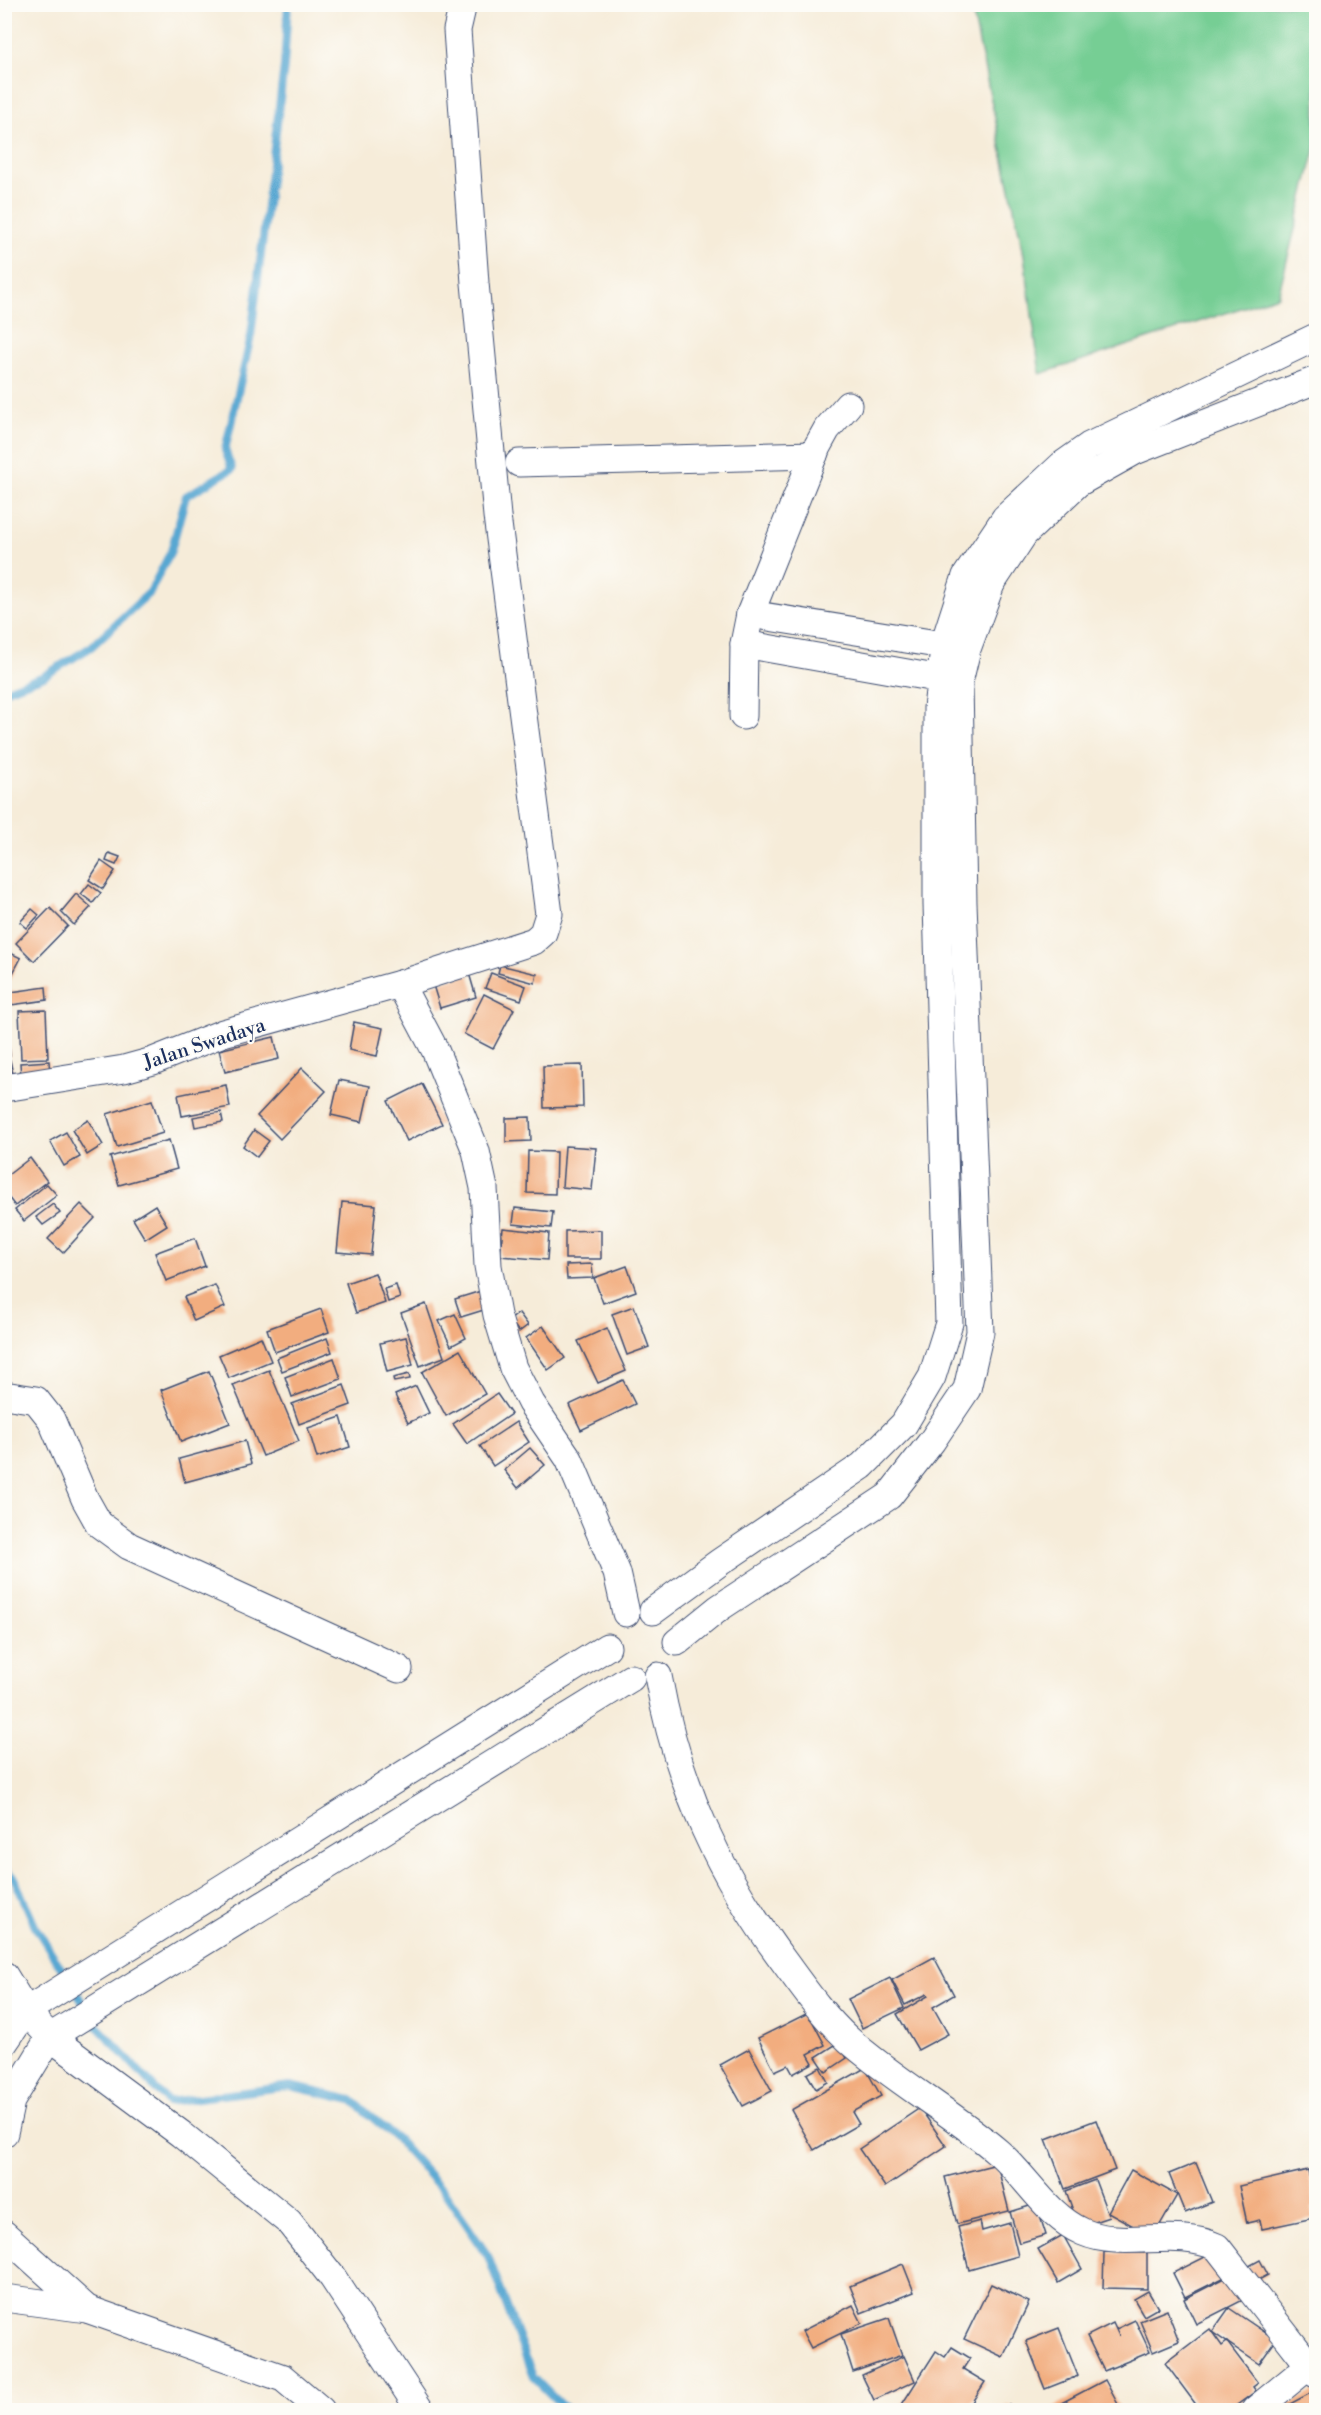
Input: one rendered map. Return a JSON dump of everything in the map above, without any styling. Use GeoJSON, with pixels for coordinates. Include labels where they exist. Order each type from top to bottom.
{"type":"FeatureCollection","features":[{"type":"Feature","properties":{"kind":"street","name":"Jalan Swadaya"},"geometry":{"type":"LineString","coordinates":[[4,1088],[124,1069],[153,1061],[223,1033],[400,984],[534,941],[543,933],[549,914],[497,516],[476,283],[457,30],[463,4]]}},
{"type":"Feature","properties":{"kind":"street"},"geometry":{"type":"LineString","coordinates":[[677,1642],[719,1608],[889,1496],[932,1441],[967,1389],[980,1332],[963,903],[950,680],[966,576],[1005,518],[1062,465],[1089,446],[1317,337]]}},
{"type":"Feature","properties":{"kind":"street"},"geometry":{"type":"LineString","coordinates":[[956,648],[991,584],[1024,534],[1078,483],[1135,451],[1317,380]]}},
{"type":"Feature","properties":{"kind":"street"},"geometry":{"type":"LineString","coordinates":[[742,716],[744,644],[750,615],[814,455],[827,429],[848,405]]}},
{"type":"Feature","properties":{"kind":"street"},"geometry":{"type":"LineString","coordinates":[[519,463],[814,455]]}},
{"type":"Feature","properties":{"kind":"street"},"geometry":{"type":"LineString","coordinates":[[750,615],[956,648]]}},
{"type":"Feature","properties":{"kind":"street"},"geometry":{"type":"LineString","coordinates":[[744,644],[950,680]]}},
{"type":"Feature","properties":{"kind":"street"},"geometry":{"type":"LineString","coordinates":[[653,1611],[720,1562],[862,1466],[904,1424],[932,1377],[949,1323],[937,904],[937,708],[950,680]]}},
{"type":"Feature","properties":{"kind":"street"},"geometry":{"type":"LineString","coordinates":[[400,984],[452,1088],[479,1161],[486,1211],[488,1266],[497,1315],[513,1368],[531,1403],[569,1459],[617,1573],[626,1613]]}},
{"type":"Feature","properties":{"kind":"street"},"geometry":{"type":"LineString","coordinates":[[4,1395],[36,1400],[51,1419],[85,1499],[99,1524],[129,1546],[399,1669]]}},
{"type":"Feature","properties":{"kind":"street"},"geometry":{"type":"LineString","coordinates":[[638,1610],[653,1611],[665,1618],[674,1629],[677,1642],[675,1655],[669,1667],[658,1676],[645,1680],[631,1678],[619,1672],[610,1661],[607,1647],[609,1634],[615,1622],[626,1613],[638,1610]]}},
{"type":"Feature","properties":{"kind":"street"},"geometry":{"type":"LineString","coordinates":[[4,2043],[26,2011],[607,1647]]}},
{"type":"Feature","properties":{"kind":"street"},"geometry":{"type":"LineString","coordinates":[[658,1676],[667,1725],[696,1809],[714,1852],[754,1922],[825,2017],[889,2074],[945,2111],[998,2152],[1072,2227],[1099,2237],[1188,2238],[1203,2240],[1217,2247],[1313,2369],[1255,2410]]}},
{"type":"Feature","properties":{"kind":"street"},"geometry":{"type":"LineString","coordinates":[[4,2133],[11,2101],[50,2037],[631,1678]]}},
{"type":"Feature","properties":{"kind":"street"},"geometry":{"type":"LineString","coordinates":[[4,1975],[26,2011],[50,2037],[181,2134],[289,2222],[333,2278],[420,2410]]}},
{"type":"Feature","properties":{"kind":"street"},"geometry":{"type":"LineString","coordinates":[[4,2234],[87,2309]]}},
{"type":"Feature","properties":{"kind":"street"},"geometry":{"type":"LineString","coordinates":[[4,2298],[87,2309],[283,2378],[321,2410]]}},
{"type":"Feature","properties":{"kind":"green space"},"geometry":{"type":"Polygon","coordinates":[[[971,5],[1307,5],[1316,74],[1316,146],[1278,296],[1040,374],[1024,255],[971,5]]]}},
{"type":"Feature","properties":{"kind":"building"},"geometry":{"type":"Polygon","coordinates":[[[109,853],[120,857],[116,865],[106,861],[109,853]]]}},
{"type":"Feature","properties":{"kind":"building"},"geometry":{"type":"Polygon","coordinates":[[[101,861],[115,871],[103,889],[89,880],[101,861]]]}},
{"type":"Feature","properties":{"kind":"building"},"geometry":{"type":"Polygon","coordinates":[[[89,884],[101,893],[93,903],[81,894],[89,884]]]}},
{"type":"Feature","properties":{"kind":"building"},"geometry":{"type":"Polygon","coordinates":[[[76,894],[91,907],[74,925],[61,912],[76,894]]]}},
{"type":"Feature","properties":{"kind":"building"},"geometry":{"type":"Polygon","coordinates":[[[50,908],[68,926],[34,961],[16,943],[50,908]]]}},
{"type":"Feature","properties":{"kind":"building"},"geometry":{"type":"Polygon","coordinates":[[[32,909],[39,915],[27,928],[20,922],[32,909]]]}},
{"type":"Feature","properties":{"kind":"building"},"geometry":{"type":"Polygon","coordinates":[[[4,950],[21,958],[4,990],[4,950]]]}},
{"type":"Feature","properties":{"kind":"building"},"geometry":{"type":"Polygon","coordinates":[[[500,965],[537,974],[535,983],[498,973],[500,965]]]}},
{"type":"Feature","properties":{"kind":"building"},"geometry":{"type":"Polygon","coordinates":[[[469,973],[476,997],[440,1008],[433,985],[469,973]]]}},
{"type":"Feature","properties":{"kind":"building"},"geometry":{"type":"Polygon","coordinates":[[[491,973],[526,986],[521,1000],[485,988],[491,973]]]}},
{"type":"Feature","properties":{"kind":"building"},"geometry":{"type":"Polygon","coordinates":[[[46,987],[47,1000],[4,1006],[4,993],[46,987]]]}},
{"type":"Feature","properties":{"kind":"building"},"geometry":{"type":"Polygon","coordinates":[[[484,994],[514,1009],[493,1049],[464,1034],[484,994]]]}},
{"type":"Feature","properties":{"kind":"building"},"geometry":{"type":"Polygon","coordinates":[[[46,1010],[48,1058],[21,1059],[19,1011],[46,1010]]]}},
{"type":"Feature","properties":{"kind":"building"},"geometry":{"type":"Polygon","coordinates":[[[354,1022],[383,1028],[377,1056],[349,1050],[354,1022]]]}},
{"type":"Feature","properties":{"kind":"building"},"geometry":{"type":"Polygon","coordinates":[[[4,1033],[8,1033],[10,1056],[4,1057],[4,1033]]]}},
{"type":"Feature","properties":{"kind":"building"},"geometry":{"type":"Polygon","coordinates":[[[274,1037],[279,1059],[225,1072],[219,1050],[274,1037]]]}},
{"type":"Feature","properties":{"kind":"building"},"geometry":{"type":"Polygon","coordinates":[[[10,1060],[13,1074],[4,1076],[4,1061],[10,1060]]]}},
{"type":"Feature","properties":{"kind":"building"},"geometry":{"type":"Polygon","coordinates":[[[49,1061],[50,1074],[21,1076],[20,1063],[49,1061]]]}},
{"type":"Feature","properties":{"kind":"building"},"geometry":{"type":"Polygon","coordinates":[[[582,1065],[583,1107],[544,1108],[543,1066],[582,1065]]]}},
{"type":"Feature","properties":{"kind":"building"},"geometry":{"type":"Polygon","coordinates":[[[302,1068],[326,1091],[280,1139],[257,1116],[302,1068]]]}},
{"type":"Feature","properties":{"kind":"building"},"geometry":{"type":"Polygon","coordinates":[[[339,1080],[370,1086],[362,1122],[331,1115],[339,1080]]]}},
{"type":"Feature","properties":{"kind":"building"},"geometry":{"type":"Polygon","coordinates":[[[422,1084],[442,1124],[407,1141],[388,1101],[422,1084]]]}},
{"type":"Feature","properties":{"kind":"building"},"geometry":{"type":"Polygon","coordinates":[[[226,1085],[230,1107],[182,1116],[178,1095],[226,1085]]]}},
{"type":"Feature","properties":{"kind":"building"},"geometry":{"type":"Polygon","coordinates":[[[152,1100],[163,1133],[117,1147],[107,1114],[152,1100]]]}},
{"type":"Feature","properties":{"kind":"building"},"geometry":{"type":"Polygon","coordinates":[[[221,1112],[223,1122],[195,1127],[193,1117],[221,1112]]]}},
{"type":"Feature","properties":{"kind":"building"},"geometry":{"type":"Polygon","coordinates":[[[530,1117],[531,1141],[506,1142],[506,1118],[530,1117]]]}},
{"type":"Feature","properties":{"kind":"building"},"geometry":{"type":"Polygon","coordinates":[[[88,1120],[103,1145],[87,1155],[72,1130],[88,1120]]]}},
{"type":"Feature","properties":{"kind":"building"},"geometry":{"type":"Polygon","coordinates":[[[254,1130],[269,1141],[257,1157],[243,1146],[254,1130]]]}},
{"type":"Feature","properties":{"kind":"building"},"geometry":{"type":"Polygon","coordinates":[[[66,1132],[80,1157],[64,1166],[50,1141],[66,1132]]]}},
{"type":"Feature","properties":{"kind":"building"},"geometry":{"type":"Polygon","coordinates":[[[169,1140],[177,1169],[119,1185],[110,1157],[169,1140]]]}},
{"type":"Feature","properties":{"kind":"building"},"geometry":{"type":"Polygon","coordinates":[[[565,1146],[596,1148],[592,1190],[562,1187],[565,1146]]]}},
{"type":"Feature","properties":{"kind":"building"},"geometry":{"type":"Polygon","coordinates":[[[528,1151],[556,1152],[555,1194],[527,1193],[528,1151]]]}},
{"type":"Feature","properties":{"kind":"building"},"geometry":{"type":"Polygon","coordinates":[[[30,1158],[47,1181],[15,1206],[4,1192],[4,1178],[30,1158]]]}},
{"type":"Feature","properties":{"kind":"building"},"geometry":{"type":"Polygon","coordinates":[[[47,1184],[57,1195],[24,1221],[15,1210],[47,1184]]]}},
{"type":"Feature","properties":{"kind":"building"},"geometry":{"type":"Polygon","coordinates":[[[342,1202],[376,1205],[371,1255],[337,1252],[342,1202]]]}},
{"type":"Feature","properties":{"kind":"building"},"geometry":{"type":"Polygon","coordinates":[[[53,1204],[60,1213],[43,1225],[36,1217],[53,1204]]]}},
{"type":"Feature","properties":{"kind":"building"},"geometry":{"type":"Polygon","coordinates":[[[81,1204],[95,1218],[63,1253],[48,1239],[81,1204]]]}},
{"type":"Feature","properties":{"kind":"building"},"geometry":{"type":"Polygon","coordinates":[[[155,1205],[167,1225],[145,1239],[133,1219],[155,1205]]]}},
{"type":"Feature","properties":{"kind":"building"},"geometry":{"type":"Polygon","coordinates":[[[515,1208],[553,1212],[551,1228],[513,1224],[515,1208]]]}},
{"type":"Feature","properties":{"kind":"building"},"geometry":{"type":"Polygon","coordinates":[[[503,1228],[549,1233],[547,1260],[500,1256],[503,1228]]]}},
{"type":"Feature","properties":{"kind":"building"},"geometry":{"type":"Polygon","coordinates":[[[601,1230],[601,1259],[565,1259],[565,1231],[601,1230]]]}},
{"type":"Feature","properties":{"kind":"building"},"geometry":{"type":"Polygon","coordinates":[[[195,1238],[205,1266],[166,1281],[155,1253],[195,1238]]]}},
{"type":"Feature","properties":{"kind":"building"},"geometry":{"type":"Polygon","coordinates":[[[592,1264],[593,1278],[567,1279],[566,1265],[592,1264]]]}},
{"type":"Feature","properties":{"kind":"building"},"geometry":{"type":"Polygon","coordinates":[[[627,1266],[636,1291],[603,1303],[594,1278],[627,1266]]]}},
{"type":"Feature","properties":{"kind":"building"},"geometry":{"type":"Polygon","coordinates":[[[375,1273],[385,1303],[356,1313],[346,1283],[375,1273]]]}},
{"type":"Feature","properties":{"kind":"building"},"geometry":{"type":"Polygon","coordinates":[[[215,1285],[225,1307],[194,1321],[184,1297],[215,1285]]]}},
{"type":"Feature","properties":{"kind":"building"},"geometry":{"type":"Polygon","coordinates":[[[396,1285],[400,1298],[388,1302],[384,1289],[396,1285]]]}},
{"type":"Feature","properties":{"kind":"building"},"geometry":{"type":"Polygon","coordinates":[[[481,1291],[487,1309],[461,1317],[455,1299],[481,1291]]]}},
{"type":"Feature","properties":{"kind":"building"},"geometry":{"type":"Polygon","coordinates":[[[426,1304],[444,1357],[420,1366],[401,1313],[426,1304]]]}},
{"type":"Feature","properties":{"kind":"building"},"geometry":{"type":"Polygon","coordinates":[[[634,1306],[649,1347],[627,1355],[612,1314],[634,1306]]]}},
{"type":"Feature","properties":{"kind":"building"},"geometry":{"type":"Polygon","coordinates":[[[321,1309],[329,1332],[275,1352],[267,1329],[321,1309]]]}},
{"type":"Feature","properties":{"kind":"building"},"geometry":{"type":"Polygon","coordinates":[[[519,1313],[528,1325],[519,1332],[510,1320],[519,1313]]]}},
{"type":"Feature","properties":{"kind":"building"},"geometry":{"type":"Polygon","coordinates":[[[455,1314],[466,1338],[451,1346],[439,1321],[455,1314]]]}},
{"type":"Feature","properties":{"kind":"building"},"geometry":{"type":"Polygon","coordinates":[[[543,1326],[565,1358],[548,1370],[526,1338],[543,1326]]]}},
{"type":"Feature","properties":{"kind":"building"},"geometry":{"type":"Polygon","coordinates":[[[607,1328],[626,1371],[598,1383],[578,1341],[607,1328]]]}},
{"type":"Feature","properties":{"kind":"building"},"geometry":{"type":"Polygon","coordinates":[[[261,1337],[271,1361],[229,1378],[219,1355],[261,1337]]]}},
{"type":"Feature","properties":{"kind":"building"},"geometry":{"type":"Polygon","coordinates":[[[406,1337],[413,1365],[387,1372],[380,1343],[406,1337]]]}},
{"type":"Feature","properties":{"kind":"building"},"geometry":{"type":"Polygon","coordinates":[[[327,1338],[332,1352],[282,1371],[277,1358],[327,1338]]]}},
{"type":"Feature","properties":{"kind":"building"},"geometry":{"type":"Polygon","coordinates":[[[460,1350],[485,1394],[446,1416],[422,1372],[460,1350]]]}},
{"type":"Feature","properties":{"kind":"building"},"geometry":{"type":"Polygon","coordinates":[[[334,1358],[341,1379],[292,1397],[285,1377],[334,1358]]]}},
{"type":"Feature","properties":{"kind":"building"},"geometry":{"type":"Polygon","coordinates":[[[269,1370],[299,1441],[263,1456],[233,1385],[269,1370]]]}},
{"type":"Feature","properties":{"kind":"building"},"geometry":{"type":"Polygon","coordinates":[[[209,1371],[230,1423],[181,1442],[161,1390],[209,1371]]]}},
{"type":"Feature","properties":{"kind":"building"},"geometry":{"type":"Polygon","coordinates":[[[409,1374],[410,1379],[394,1382],[393,1378],[409,1374]]]}},
{"type":"Feature","properties":{"kind":"building"},"geometry":{"type":"Polygon","coordinates":[[[623,1380],[635,1404],[581,1430],[569,1405],[623,1380]]]}},
{"type":"Feature","properties":{"kind":"building"},"geometry":{"type":"Polygon","coordinates":[[[344,1385],[351,1405],[299,1424],[292,1404],[344,1385]]]}},
{"type":"Feature","properties":{"kind":"building"},"geometry":{"type":"Polygon","coordinates":[[[416,1386],[429,1413],[408,1423],[395,1395],[416,1386]]]}},
{"type":"Feature","properties":{"kind":"building"},"geometry":{"type":"Polygon","coordinates":[[[497,1394],[511,1414],[467,1444],[453,1424],[497,1394]]]}},
{"type":"Feature","properties":{"kind":"building"},"geometry":{"type":"Polygon","coordinates":[[[341,1417],[350,1447],[317,1458],[308,1428],[341,1417]]]}},
{"type":"Feature","properties":{"kind":"building"},"geometry":{"type":"Polygon","coordinates":[[[516,1422],[529,1442],[493,1466],[480,1446],[516,1422]]]}},
{"type":"Feature","properties":{"kind":"building"},"geometry":{"type":"Polygon","coordinates":[[[245,1441],[251,1464],[185,1482],[179,1459],[245,1441]]]}},
{"type":"Feature","properties":{"kind":"building"},"geometry":{"type":"Polygon","coordinates":[[[530,1448],[545,1465],[518,1488],[504,1470],[530,1448]]]}},
{"type":"Feature","properties":{"kind":"building"},"geometry":{"type":"Polygon","coordinates":[[[934,1957],[954,1995],[933,2007],[948,2034],[918,2050],[897,2014],[928,1996],[927,1994],[905,2005],[892,1980],[934,1957]]]}},
{"type":"Feature","properties":{"kind":"building"},"geometry":{"type":"Polygon","coordinates":[[[890,1978],[904,2008],[862,2028],[848,1999],[890,1978]]]}},
{"type":"Feature","properties":{"kind":"building"},"geometry":{"type":"Polygon","coordinates":[[[808,2013],[825,2045],[808,2054],[813,2063],[793,2074],[788,2065],[775,2071],[758,2038],[808,2013]]]}},
{"type":"Feature","properties":{"kind":"building"},"geometry":{"type":"Polygon","coordinates":[[[838,2043],[847,2058],[826,2072],[816,2057],[838,2043]]]}},
{"type":"Feature","properties":{"kind":"building"},"geometry":{"type":"Polygon","coordinates":[[[749,2049],[772,2091],[743,2106],[720,2065],[749,2049]]]}},
{"type":"Feature","properties":{"kind":"building"},"geometry":{"type":"Polygon","coordinates":[[[820,2067],[828,2082],[816,2089],[807,2074],[820,2067]]]}},
{"type":"Feature","properties":{"kind":"building"},"geometry":{"type":"Polygon","coordinates":[[[865,2068],[881,2096],[852,2112],[859,2124],[814,2150],[791,2110],[865,2068]]]}},
{"type":"Feature","properties":{"kind":"building"},"geometry":{"type":"Polygon","coordinates":[[[920,2108],[946,2146],[885,2187],[859,2149],[920,2108]]]}},
{"type":"Feature","properties":{"kind":"building"},"geometry":{"type":"Polygon","coordinates":[[[1096,2120],[1115,2170],[1065,2189],[1046,2139],[1096,2120]]]}},
{"type":"Feature","properties":{"kind":"building"},"geometry":{"type":"Polygon","coordinates":[[[1196,2163],[1212,2202],[1185,2213],[1169,2174],[1196,2163]]]}},
{"type":"Feature","properties":{"kind":"building"},"geometry":{"type":"Polygon","coordinates":[[[997,2164],[1009,2211],[957,2224],[945,2177],[997,2164]]]}},
{"type":"Feature","properties":{"kind":"building"},"geometry":{"type":"Polygon","coordinates":[[[1131,2170],[1177,2195],[1153,2237],[1108,2212],[1131,2170]]]}},
{"type":"Feature","properties":{"kind":"building"},"geometry":{"type":"Polygon","coordinates":[[[1308,2170],[1316,2207],[1311,2208],[1314,2218],[1262,2229],[1260,2220],[1247,2223],[1239,2186],[1308,2170]]]}},
{"type":"Feature","properties":{"kind":"building"},"geometry":{"type":"Polygon","coordinates":[[[1095,2180],[1109,2217],[1079,2227],[1066,2191],[1095,2180]]]}},
{"type":"Feature","properties":{"kind":"building"},"geometry":{"type":"Polygon","coordinates":[[[1036,2204],[1046,2235],[1019,2243],[1010,2212],[1036,2204]]]}},
{"type":"Feature","properties":{"kind":"building"},"geometry":{"type":"Polygon","coordinates":[[[980,2221],[982,2231],[1010,2223],[1018,2256],[969,2270],[958,2227],[980,2221]]]}},
{"type":"Feature","properties":{"kind":"building"},"geometry":{"type":"Polygon","coordinates":[[[1063,2235],[1082,2269],[1058,2283],[1038,2249],[1063,2235]]]}},
{"type":"Feature","properties":{"kind":"building"},"geometry":{"type":"Polygon","coordinates":[[[1104,2252],[1147,2253],[1147,2289],[1103,2288],[1104,2252]]]}},
{"type":"Feature","properties":{"kind":"building"},"geometry":{"type":"Polygon","coordinates":[[[1215,2252],[1227,2276],[1185,2297],[1173,2273],[1215,2252]]]}},
{"type":"Feature","properties":{"kind":"building"},"geometry":{"type":"Polygon","coordinates":[[[1260,2260],[1268,2275],[1255,2282],[1247,2267],[1260,2260]]]}},
{"type":"Feature","properties":{"kind":"building"},"geometry":{"type":"Polygon","coordinates":[[[903,2264],[914,2292],[861,2313],[850,2286],[903,2264]]]}},
{"type":"Feature","properties":{"kind":"building"},"geometry":{"type":"Polygon","coordinates":[[[1231,2275],[1243,2300],[1196,2324],[1184,2299],[1231,2275]]]}},
{"type":"Feature","properties":{"kind":"building"},"geometry":{"type":"Polygon","coordinates":[[[991,2284],[1029,2302],[1003,2357],[964,2339],[991,2284]]]}},
{"type":"Feature","properties":{"kind":"building"},"geometry":{"type":"Polygon","coordinates":[[[1148,2291],[1158,2308],[1144,2316],[1134,2299],[1148,2291]]]}},
{"type":"Feature","properties":{"kind":"building"},"geometry":{"type":"Polygon","coordinates":[[[853,2305],[862,2323],[811,2348],[802,2331],[853,2305]]]}},
{"type":"Feature","properties":{"kind":"building"},"geometry":{"type":"Polygon","coordinates":[[[1229,2308],[1276,2340],[1259,2364],[1212,2332],[1229,2308]]]}},
{"type":"Feature","properties":{"kind":"building"},"geometry":{"type":"Polygon","coordinates":[[[1167,2310],[1179,2341],[1153,2352],[1140,2321],[1167,2310]]]}},
{"type":"Feature","properties":{"kind":"building"},"geometry":{"type":"Polygon","coordinates":[[[889,2318],[902,2355],[853,2372],[841,2334],[889,2318]]]}},
{"type":"Feature","properties":{"kind":"building"},"geometry":{"type":"Polygon","coordinates":[[[1135,2320],[1150,2352],[1104,2371],[1087,2336],[1113,2323],[1119,2336],[1116,2329],[1135,2320]]]}},
{"type":"Feature","properties":{"kind":"building"},"geometry":{"type":"Polygon","coordinates":[[[1059,2328],[1078,2376],[1045,2389],[1026,2341],[1059,2328]]]}},
{"type":"Feature","properties":{"kind":"building"},"geometry":{"type":"Polygon","coordinates":[[[1210,2329],[1222,2346],[1227,2342],[1258,2383],[1253,2387],[1256,2391],[1230,2410],[1200,2410],[1165,2363],[1210,2329]]]}},
{"type":"Feature","properties":{"kind":"building"},"geometry":{"type":"Polygon","coordinates":[[[952,2347],[970,2358],[963,2369],[985,2382],[967,2410],[899,2409],[936,2351],[945,2357],[952,2347]]]}},
{"type":"Feature","properties":{"kind":"building"},"geometry":{"type":"Polygon","coordinates":[[[904,2356],[915,2381],[874,2400],[862,2375],[904,2356]]]}},
{"type":"Feature","properties":{"kind":"building"},"geometry":{"type":"Polygon","coordinates":[[[1105,2380],[1121,2410],[1048,2410],[1105,2380]]]}},
{"type":"Feature","properties":{"kind":"building"},"geometry":{"type":"Polygon","coordinates":[[[1316,2390],[1316,2410],[1291,2410],[1288,2405],[1316,2390]]]}},
{"type":"Feature","properties":{"kind":"building"},"geometry":{"type":"Polygon","coordinates":[[[1009,2405],[1014,2410],[1002,2410],[1009,2405]]]}},
{"type":"Feature","properties":{"kind":"waterway"},"geometry":{"type":"LineString","coordinates":[[4,691],[44,676],[91,647],[150,592],[171,551],[186,496],[232,469],[225,450],[251,336],[284,66],[288,4]]}},
{"type":"Feature","properties":{"kind":"waterway"},"geometry":{"type":"LineString","coordinates":[[4,1869],[14,1878],[36,1928],[98,2027],[168,2102],[290,2086],[352,2100],[397,2139],[445,2193],[488,2256],[533,2377],[566,2410]]}}]}
